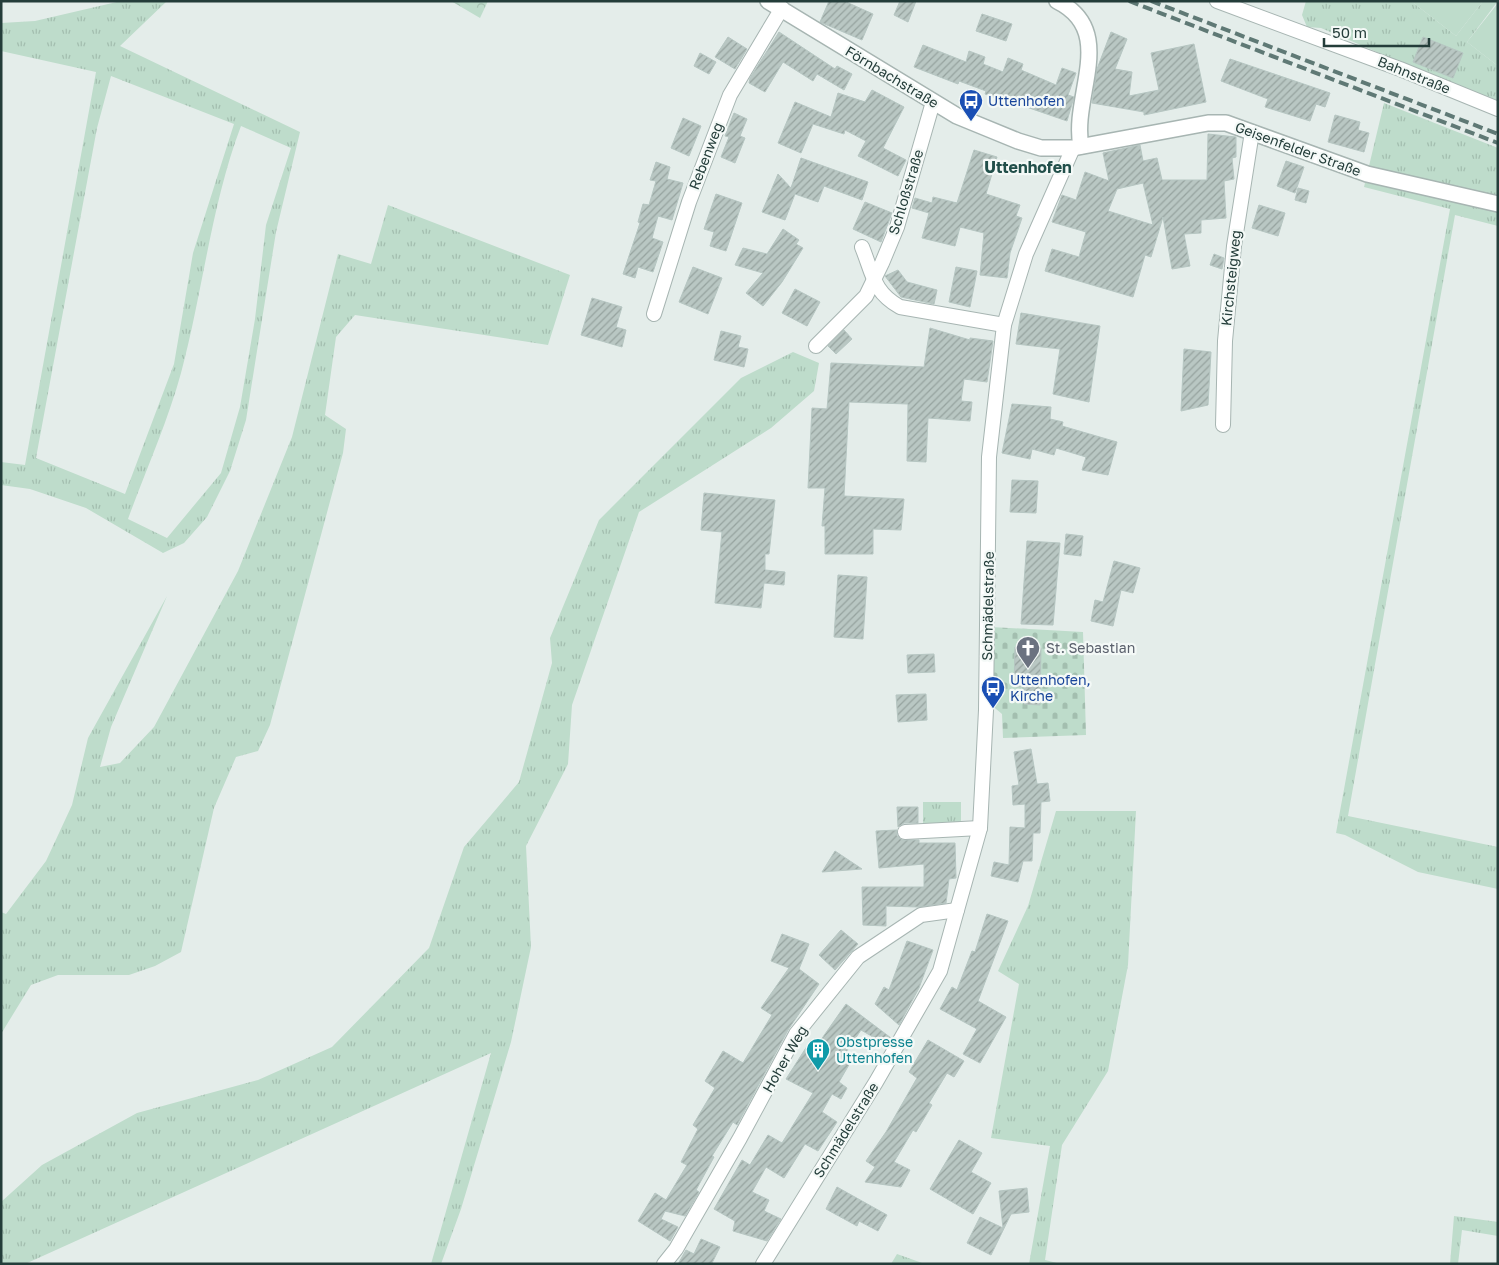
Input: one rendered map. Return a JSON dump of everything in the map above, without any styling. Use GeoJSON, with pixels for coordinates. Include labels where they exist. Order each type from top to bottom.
{"type":"FeatureCollection","features":[{"type":"Feature","properties":{"kind":"street"},"geometry":{"type":"LineString","coordinates":[[1057,1],[1074,12],[1082,22],[1090,42],[1090,55],[1078,125],[1077,147]]}},
{"type":"Feature","properties":{"kind":"street","name":"Bahnstraße"},"geometry":{"type":"LineString","coordinates":[[1217,1],[1374,58],[1498,109]]}},
{"type":"Feature","properties":{"kind":"street","name":"Förnbachstraße"},"geometry":{"type":"LineString","coordinates":[[775,5],[957,116],[1018,141],[1041,148],[1077,147]]}},
{"type":"Feature","properties":{"kind":"street","name":"Rebenweg"},"geometry":{"type":"LineString","coordinates":[[654,314],[688,202],[730,95],[775,5]]}},
{"type":"Feature","properties":{"kind":"street","name":"Schloßstraße"},"geometry":{"type":"LineString","coordinates":[[816,346],[866,296],[874,280],[897,227],[933,102]]}},
{"type":"Feature","properties":{"kind":"street","name":"Geisenfelder Straße"},"geometry":{"type":"LineString","coordinates":[[1077,147],[1208,123],[1226,123],[1367,174],[1498,204]]}},
{"type":"Feature","properties":{"kind":"street","name":"Kirchsteigweg"},"geometry":{"type":"LineString","coordinates":[[1222,425],[1225,341],[1233,255],[1252,132]]}},
{"type":"Feature","properties":{"kind":"street","name":"Schmädelstraße"},"geometry":{"type":"LineString","coordinates":[[763,1264],[876,1082],[940,972],[980,828],[986,710],[989,457],[1004,325],[1026,254],[1077,147]]}},
{"type":"Feature","properties":{"kind":"street"},"geometry":{"type":"LineString","coordinates":[[862,247],[874,280],[883,296],[900,307],[1004,325]]}},
{"type":"Feature","properties":{"kind":"street"},"geometry":{"type":"LineString","coordinates":[[905,832],[980,828]]}},
{"type":"Feature","properties":{"kind":"street","name":"Hoher Weg"},"geometry":{"type":"LineString","coordinates":[[664,1264],[676,1249],[740,1138],[796,1034],[858,958],[921,915],[957,910]]}},
{"type":"Feature","properties":{"kind":"green space"},"geometry":{"type":"Polygon","coordinates":[[[121,1],[167,1],[120,46],[300,132],[276,232],[246,420],[230,471],[207,517],[184,543],[163,553],[86,508],[30,489],[1,485],[1,462],[25,465],[96,72],[1,51],[1,23],[35,21],[121,1]],[[111,76],[97,128],[36,458],[125,494],[174,364],[193,253],[234,124],[111,76]],[[241,126],[222,186],[189,342],[176,391],[128,519],[167,538],[221,473],[240,407],[255,319],[266,225],[291,148],[241,126]]]}},
{"type":"Feature","properties":{"kind":"green space"},"geometry":{"type":"Polygon","coordinates":[[[451,1],[488,1],[480,18],[451,1]]]}},
{"type":"Feature","properties":{"kind":"green space"},"geometry":{"type":"Polygon","coordinates":[[[1306,1],[1411,1],[1456,36],[1483,1],[1498,1],[1467,42],[1498,66],[1498,104],[1321,28],[1307,27],[1302,15],[1306,1]]]}},
{"type":"Feature","properties":{"kind":"green space"},"geometry":{"type":"Polygon","coordinates":[[[1411,1],[1483,1],[1456,36],[1411,1]]]}},
{"type":"Feature","properties":{"kind":"green space"},"geometry":{"type":"Polygon","coordinates":[[[1498,3],[1498,66],[1467,42],[1498,3]]]}},
{"type":"Feature","properties":{"kind":"green space"},"geometry":{"type":"Polygon","coordinates":[[[1384,103],[1498,148],[1498,226],[1455,215],[1348,816],[1498,847],[1498,889],[1418,872],[1345,835],[1336,833],[1450,209],[1364,187],[1384,103]]]}},
{"type":"Feature","properties":{"kind":"green space"},"geometry":{"type":"Polygon","coordinates":[[[388,205],[570,275],[548,345],[355,315],[336,337],[325,415],[346,429],[343,453],[270,725],[258,751],[236,757],[214,808],[181,952],[155,966],[129,975],[58,975],[31,985],[1,1034],[1,912],[6,914],[46,861],[72,805],[88,738],[167,596],[111,727],[100,767],[120,763],[154,727],[238,571],[292,437],[338,254],[371,264],[388,205]]]}},
{"type":"Feature","properties":{"kind":"green space"},"geometry":{"type":"Polygon","coordinates":[[[793,352],[819,363],[814,391],[771,428],[639,512],[572,705],[568,764],[526,846],[531,947],[511,1042],[461,1209],[441,1264],[431,1264],[491,1053],[25,1264],[1,1264],[1,1202],[42,1165],[137,1113],[258,1080],[332,1047],[429,948],[464,847],[519,782],[552,663],[550,638],[599,520],[741,378],[793,352]]]}},
{"type":"Feature","properties":{"kind":"green space"},"geometry":{"type":"Polygon","coordinates":[[[991,627],[1083,632],[1086,735],[1003,738],[1002,714],[989,703],[991,627]]]}},
{"type":"Feature","properties":{"kind":"green space"},"geometry":{"type":"Polygon","coordinates":[[[923,802],[961,802],[961,824],[923,825],[923,802]]]}},
{"type":"Feature","properties":{"kind":"green space"},"geometry":{"type":"Polygon","coordinates":[[[1056,811],[1136,811],[1128,965],[1108,1071],[1062,1145],[1045,1260],[1061,1264],[1029,1264],[1050,1146],[991,1138],[1019,984],[998,971],[1028,906],[1056,811]]]}},
{"type":"Feature","properties":{"kind":"green space"},"geometry":{"type":"Polygon","coordinates":[[[1454,1216],[1498,1222],[1498,1236],[1462,1230],[1458,1264],[1450,1264],[1454,1216]]]}},
{"type":"Feature","properties":{"kind":"green space"},"geometry":{"type":"Polygon","coordinates":[[[897,1254],[925,1264],[891,1264],[897,1254]]]}},
{"type":"Feature","properties":{"kind":"building"},"geometry":{"type":"Polygon","coordinates":[[[829,1],[844,1],[873,14],[862,40],[820,22],[829,1]]]}},
{"type":"Feature","properties":{"kind":"building"},"geometry":{"type":"Polygon","coordinates":[[[900,1],[916,1],[908,22],[894,15],[900,1]]]}},
{"type":"Feature","properties":{"kind":"building"},"geometry":{"type":"Polygon","coordinates":[[[982,14],[1012,24],[1006,41],[976,31],[982,14]]]}},
{"type":"Feature","properties":{"kind":"building"},"geometry":{"type":"Polygon","coordinates":[[[779,32],[835,69],[837,66],[852,74],[844,90],[817,74],[813,81],[783,62],[765,92],[749,83],[750,78],[779,32]]]}},
{"type":"Feature","properties":{"kind":"building"},"geometry":{"type":"Polygon","coordinates":[[[1111,32],[1127,39],[1115,69],[1132,72],[1129,96],[1159,90],[1151,53],[1194,44],[1206,102],[1144,115],[1144,112],[1092,103],[1097,69],[1111,32]]]}},
{"type":"Feature","properties":{"kind":"building"},"geometry":{"type":"Polygon","coordinates":[[[728,37],[747,49],[735,69],[715,57],[728,37]]]}},
{"type":"Feature","properties":{"kind":"building"},"geometry":{"type":"Polygon","coordinates":[[[1423,37],[1463,53],[1453,78],[1413,62],[1423,37]]]}},
{"type":"Feature","properties":{"kind":"building"},"geometry":{"type":"Polygon","coordinates":[[[923,45],[966,62],[969,51],[985,57],[983,64],[1003,72],[1008,58],[1023,64],[1021,70],[1056,85],[1062,68],[1076,73],[1068,95],[1074,97],[1067,121],[1009,101],[1009,103],[985,94],[986,91],[959,81],[958,84],[914,67],[923,45]]]}},
{"type":"Feature","properties":{"kind":"building"},"geometry":{"type":"Polygon","coordinates":[[[700,53],[716,62],[709,74],[694,66],[700,53]]]}},
{"type":"Feature","properties":{"kind":"building"},"geometry":{"type":"Polygon","coordinates":[[[1230,59],[1330,93],[1325,107],[1316,104],[1310,121],[1265,107],[1268,99],[1221,81],[1230,59]]]}},
{"type":"Feature","properties":{"kind":"building"},"geometry":{"type":"Polygon","coordinates":[[[872,90],[904,107],[883,148],[906,160],[898,176],[858,156],[866,141],[845,130],[844,134],[813,124],[801,153],[778,143],[795,102],[831,117],[838,93],[865,102],[872,90]]]}},
{"type":"Feature","properties":{"kind":"building"},"geometry":{"type":"Polygon","coordinates":[[[734,113],[747,119],[740,136],[745,138],[735,163],[721,157],[729,137],[725,136],[734,113]]]}},
{"type":"Feature","properties":{"kind":"building"},"geometry":{"type":"Polygon","coordinates":[[[1335,115],[1360,122],[1358,130],[1369,133],[1364,152],[1328,142],[1335,115]]]}},
{"type":"Feature","properties":{"kind":"building"},"geometry":{"type":"Polygon","coordinates":[[[683,118],[701,126],[689,156],[671,148],[683,118]]]}},
{"type":"Feature","properties":{"kind":"building"},"geometry":{"type":"Polygon","coordinates":[[[1208,134],[1236,137],[1236,157],[1232,158],[1234,179],[1224,181],[1226,218],[1201,220],[1201,233],[1184,234],[1190,266],[1172,269],[1163,217],[1151,257],[1145,255],[1133,297],[1045,271],[1052,249],[1079,257],[1086,232],[1052,222],[1062,195],[1076,200],[1085,172],[1109,181],[1103,153],[1140,145],[1143,161],[1157,158],[1162,180],[1207,180],[1208,134]],[[1143,183],[1117,189],[1108,211],[1153,225],[1143,183]]]}},
{"type":"Feature","properties":{"kind":"building"},"geometry":{"type":"Polygon","coordinates":[[[974,150],[997,157],[986,194],[1020,205],[1016,216],[1022,218],[1010,253],[1007,278],[980,275],[984,233],[960,227],[955,246],[922,238],[929,213],[912,208],[915,198],[932,203],[933,197],[957,203],[974,150]]]}},
{"type":"Feature","properties":{"kind":"building"},"geometry":{"type":"Polygon","coordinates":[[[801,158],[868,182],[862,200],[824,186],[818,202],[795,194],[785,220],[762,212],[778,174],[791,188],[801,158]]]}},
{"type":"Feature","properties":{"kind":"building"},"geometry":{"type":"Polygon","coordinates":[[[1286,161],[1304,167],[1295,193],[1277,186],[1286,161]]]}},
{"type":"Feature","properties":{"kind":"building"},"geometry":{"type":"Polygon","coordinates":[[[656,162],[670,167],[667,179],[683,183],[672,220],[658,216],[652,238],[663,242],[653,272],[638,267],[635,278],[623,274],[640,223],[638,222],[643,204],[649,205],[656,181],[650,180],[656,162]]]}},
{"type":"Feature","properties":{"kind":"building"},"geometry":{"type":"Polygon","coordinates":[[[1298,188],[1309,191],[1306,203],[1295,200],[1298,188]]]}},
{"type":"Feature","properties":{"kind":"building"},"geometry":{"type":"Polygon","coordinates":[[[716,194],[742,203],[726,251],[710,246],[714,232],[704,229],[716,194]]]}},
{"type":"Feature","properties":{"kind":"building"},"geometry":{"type":"Polygon","coordinates":[[[865,202],[892,213],[881,242],[853,229],[865,202]]]}},
{"type":"Feature","properties":{"kind":"building"},"geometry":{"type":"Polygon","coordinates":[[[1259,205],[1285,213],[1278,236],[1252,228],[1259,205]]]}},
{"type":"Feature","properties":{"kind":"building"},"geometry":{"type":"Polygon","coordinates":[[[783,229],[799,240],[796,244],[803,248],[782,282],[763,306],[746,293],[763,273],[735,265],[743,248],[767,254],[783,229]]]}},
{"type":"Feature","properties":{"kind":"building"},"geometry":{"type":"Polygon","coordinates":[[[1214,254],[1224,258],[1222,269],[1210,265],[1214,254]]]}},
{"type":"Feature","properties":{"kind":"building"},"geometry":{"type":"Polygon","coordinates":[[[693,267],[722,278],[708,314],[679,302],[693,267]]]}},
{"type":"Feature","properties":{"kind":"building"},"geometry":{"type":"Polygon","coordinates":[[[956,267],[977,271],[970,307],[949,302],[956,267]]]}},
{"type":"Feature","properties":{"kind":"building"},"geometry":{"type":"Polygon","coordinates":[[[898,270],[907,282],[937,290],[934,304],[901,297],[885,276],[898,270]]]}},
{"type":"Feature","properties":{"kind":"building"},"geometry":{"type":"Polygon","coordinates":[[[795,289],[820,302],[807,326],[782,313],[795,289]]]}},
{"type":"Feature","properties":{"kind":"building"},"geometry":{"type":"Polygon","coordinates":[[[592,298],[622,307],[616,327],[626,330],[622,347],[581,335],[592,298]]]}},
{"type":"Feature","properties":{"kind":"building"},"geometry":{"type":"Polygon","coordinates":[[[1021,313],[1100,326],[1089,402],[1053,394],[1060,349],[1016,344],[1021,313]]]}},
{"type":"Feature","properties":{"kind":"building"},"geometry":{"type":"Polygon","coordinates":[[[930,328],[970,340],[970,338],[993,341],[987,382],[964,379],[961,401],[972,402],[970,421],[928,418],[926,462],[907,461],[908,404],[849,402],[844,496],[904,499],[901,530],[873,529],[873,554],[825,554],[825,526],[822,526],[825,488],[808,488],[812,408],[827,409],[831,363],[924,367],[930,328]]]}},
{"type":"Feature","properties":{"kind":"building"},"geometry":{"type":"Polygon","coordinates":[[[844,330],[852,339],[836,354],[828,346],[844,330]]]}},
{"type":"Feature","properties":{"kind":"building"},"geometry":{"type":"Polygon","coordinates":[[[721,331],[741,336],[738,347],[748,349],[744,367],[714,360],[721,331]]]}},
{"type":"Feature","properties":{"kind":"building"},"geometry":{"type":"Polygon","coordinates":[[[1184,349],[1211,352],[1208,405],[1181,411],[1184,349]]]}},
{"type":"Feature","properties":{"kind":"building"},"geometry":{"type":"Polygon","coordinates":[[[1012,404],[1051,407],[1050,419],[1063,422],[1062,426],[1117,442],[1108,475],[1082,470],[1086,457],[1056,448],[1054,455],[1032,449],[1030,459],[1002,453],[1012,404]]]}},
{"type":"Feature","properties":{"kind":"building"},"geometry":{"type":"Polygon","coordinates":[[[1012,480],[1038,481],[1036,513],[1010,512],[1012,480]]]}},
{"type":"Feature","properties":{"kind":"building"},"geometry":{"type":"Polygon","coordinates":[[[704,493],[775,500],[769,554],[765,554],[765,570],[785,572],[784,585],[764,583],[761,608],[715,603],[722,532],[701,530],[704,493]]]}},
{"type":"Feature","properties":{"kind":"building"},"geometry":{"type":"Polygon","coordinates":[[[1066,534],[1083,536],[1081,556],[1064,554],[1066,534]]]}},
{"type":"Feature","properties":{"kind":"building"},"geometry":{"type":"Polygon","coordinates":[[[1027,541],[1060,543],[1053,625],[1021,624],[1027,541]]]}},
{"type":"Feature","properties":{"kind":"building"},"geometry":{"type":"Polygon","coordinates":[[[1114,561],[1140,568],[1133,593],[1121,590],[1113,626],[1091,621],[1095,600],[1103,602],[1114,561]]]}},
{"type":"Feature","properties":{"kind":"building"},"geometry":{"type":"Polygon","coordinates":[[[838,575],[867,577],[863,639],[834,637],[838,575]]]}},
{"type":"Feature","properties":{"kind":"building"},"geometry":{"type":"Polygon","coordinates":[[[1015,647],[1041,648],[1040,705],[1024,704],[1024,687],[1014,687],[1015,647]]]}},
{"type":"Feature","properties":{"kind":"building"},"geometry":{"type":"Polygon","coordinates":[[[934,654],[935,672],[908,673],[907,655],[934,654]]]}},
{"type":"Feature","properties":{"kind":"building"},"geometry":{"type":"Polygon","coordinates":[[[926,694],[927,720],[898,722],[896,695],[926,694]]]}},
{"type":"Feature","properties":{"kind":"building"},"geometry":{"type":"Polygon","coordinates":[[[1031,749],[1037,784],[1048,783],[1050,801],[1041,802],[1040,833],[1033,833],[1032,861],[1023,861],[1018,882],[991,876],[994,862],[1009,865],[1010,827],[1025,828],[1025,804],[1013,805],[1012,786],[1019,785],[1014,752],[1031,749]]]}},
{"type":"Feature","properties":{"kind":"building"},"geometry":{"type":"Polygon","coordinates":[[[897,807],[918,807],[918,823],[904,823],[898,827],[897,807]]]}},
{"type":"Feature","properties":{"kind":"building"},"geometry":{"type":"Polygon","coordinates":[[[897,830],[897,836],[902,840],[919,840],[919,843],[955,843],[956,878],[949,879],[946,903],[918,907],[886,906],[886,926],[863,925],[862,887],[924,887],[924,864],[879,868],[876,831],[897,830]]]}},
{"type":"Feature","properties":{"kind":"building"},"geometry":{"type":"Polygon","coordinates":[[[835,851],[862,869],[822,872],[835,851]]]}},
{"type":"Feature","properties":{"kind":"building"},"geometry":{"type":"Polygon","coordinates":[[[987,914],[1008,921],[978,1001],[1006,1017],[980,1063],[963,1054],[977,1029],[940,1009],[952,987],[957,990],[972,951],[975,952],[987,914]]]}},
{"type":"Feature","properties":{"kind":"building"},"geometry":{"type":"Polygon","coordinates":[[[841,930],[858,944],[835,970],[819,955],[841,930]]]}},
{"type":"Feature","properties":{"kind":"building"},"geometry":{"type":"Polygon","coordinates":[[[782,934],[809,944],[799,969],[819,984],[788,1030],[737,1125],[733,1122],[712,1156],[714,1157],[696,1190],[699,1192],[685,1216],[665,1211],[661,1219],[678,1227],[670,1241],[638,1221],[655,1193],[666,1200],[687,1165],[681,1162],[698,1129],[693,1125],[715,1088],[705,1081],[723,1051],[743,1063],[772,1015],[761,1008],[789,968],[771,961],[782,934]]]}},
{"type":"Feature","properties":{"kind":"building"},"geometry":{"type":"Polygon","coordinates":[[[907,941],[933,950],[919,988],[899,1025],[875,1004],[884,987],[889,990],[907,941]]]}},
{"type":"Feature","properties":{"kind":"building"},"geometry":{"type":"Polygon","coordinates":[[[846,1004],[891,1038],[887,1045],[861,1030],[842,1058],[850,1063],[839,1082],[847,1088],[841,1099],[832,1094],[822,1112],[837,1122],[818,1151],[805,1144],[784,1178],[766,1167],[752,1192],[769,1200],[764,1211],[781,1219],[767,1241],[733,1231],[735,1221],[714,1209],[742,1160],[750,1165],[768,1135],[782,1143],[813,1093],[786,1079],[811,1040],[818,1044],[846,1004]]]}},
{"type":"Feature","properties":{"kind":"building"},"geometry":{"type":"Polygon","coordinates":[[[928,1040],[964,1061],[954,1077],[947,1073],[929,1103],[932,1105],[916,1132],[913,1130],[894,1162],[910,1170],[901,1187],[865,1182],[875,1167],[866,1161],[886,1132],[917,1078],[909,1072],[928,1040]]]}},
{"type":"Feature","properties":{"kind":"building"},"geometry":{"type":"Polygon","coordinates":[[[959,1140],[982,1153],[971,1172],[991,1183],[973,1214],[930,1189],[959,1140]]]}},
{"type":"Feature","properties":{"kind":"building"},"geometry":{"type":"Polygon","coordinates":[[[837,1187],[887,1215],[878,1231],[859,1221],[857,1226],[826,1209],[837,1187]]]}},
{"type":"Feature","properties":{"kind":"building"},"geometry":{"type":"Polygon","coordinates":[[[1027,1188],[1029,1212],[1011,1214],[991,1255],[967,1243],[980,1217],[1003,1228],[999,1191],[1027,1188]]]}},
{"type":"Feature","properties":{"kind":"building"},"geometry":{"type":"Polygon","coordinates":[[[701,1239],[720,1247],[712,1263],[714,1264],[678,1264],[686,1250],[694,1254],[701,1239]]]}},
{"type":"Feature","properties":{"kind":"railway"},"geometry":{"type":"LineString","coordinates":[[1129,1],[1498,143]]}},
{"type":"Feature","properties":{"kind":"railway"},"geometry":{"type":"LineString","coordinates":[[1151,1],[1498,134]]}},
{"type":"Feature","properties":{"kind":"place","name":"Uttenhofen"},"geometry":{"type":"Point","coordinates":[971,122]}},
{"type":"Feature","properties":{"kind":"place","name":"St. Sebastian"},"geometry":{"type":"Point","coordinates":[1028,669]}},
{"type":"Feature","properties":{"kind":"place","name":"Uttenhofen, Kirche"},"geometry":{"type":"Point","coordinates":[993,709]}},
{"type":"Feature","properties":{"kind":"place","name":"Obstpresse Uttenhofen"},"geometry":{"type":"Point","coordinates":[818,1071]}},
{"type":"Feature","properties":{"kind":"district","name":"Uttenhofen"},"geometry":{"type":"Point","coordinates":[1028,167]}}]}
